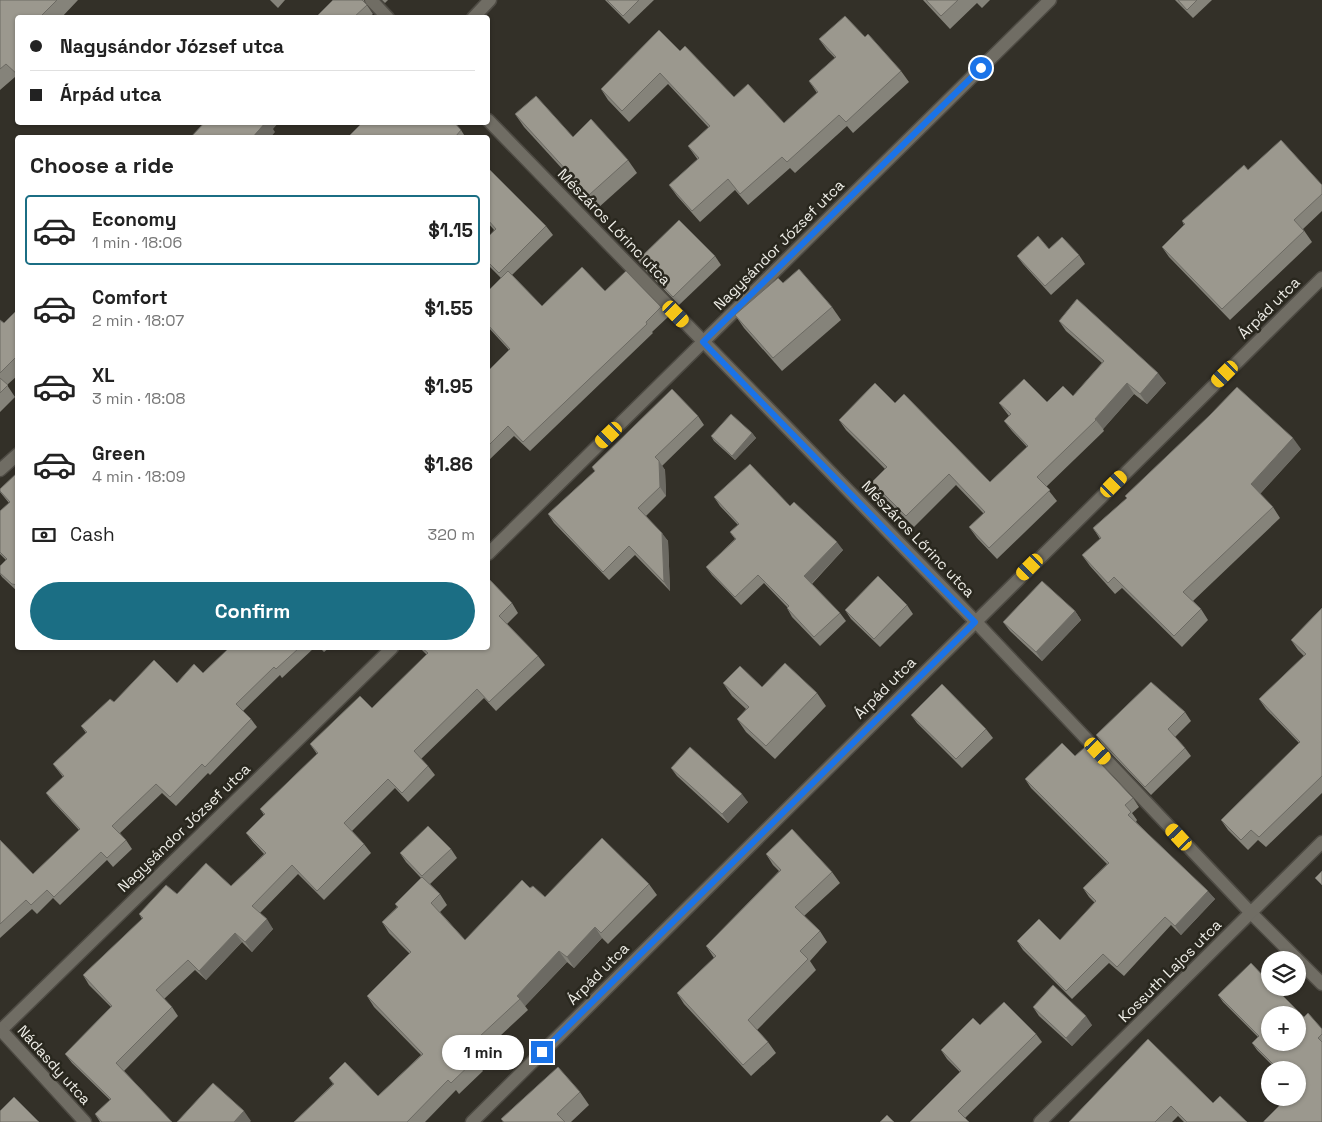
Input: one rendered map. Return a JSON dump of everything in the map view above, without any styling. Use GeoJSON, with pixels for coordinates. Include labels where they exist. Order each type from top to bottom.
{"type":"FeatureCollection","features":[{"type":"Feature","properties":{"kind":"street"},"geometry":{"type":"LineString","coordinates":[[371,0],[385,15]]}},
{"type":"Feature","properties":{"kind":"street"},"geometry":{"type":"LineString","coordinates":[[476,15],[490,0]]}},
{"type":"Feature","properties":{"kind":"street","name":"Nagysándor József utca"},"geometry":{"type":"LineString","coordinates":[[490,552],[1050,0]]}},
{"type":"Feature","properties":{"kind":"street","name":"Mészáros Lőrinc utca"},"geometry":{"type":"LineString","coordinates":[[490,122],[975,622],[1322,984]]}},
{"type":"Feature","properties":{"kind":"street","name":"Árpád utca"},"geometry":{"type":"LineString","coordinates":[[472,1122],[1322,278]]}},
{"type":"Feature","properties":{"kind":"street"},"geometry":{"type":"LineString","coordinates":[[0,470],[15,457]]}},
{"type":"Feature","properties":{"kind":"street","name":"Nagysándor József utca"},"geometry":{"type":"LineString","coordinates":[[0,1030],[390,650]]}},
{"type":"Feature","properties":{"kind":"street","name":"Kossuth Lajos utca"},"geometry":{"type":"LineString","coordinates":[[1040,1122],[1322,842]]}},
{"type":"Feature","properties":{"kind":"street","name":"Nádasdy utca"},"geometry":{"type":"LineString","coordinates":[[0,1030],[85,1122]]}},
{"type":"Feature","properties":{"kind":"building"},"geometry":{"type":"Polygon","coordinates":[[[0,0],[57,0],[42,15],[15,15],[15,72],[6,64],[0,69],[0,0]]]}},
{"type":"Feature","properties":{"kind":"building"},"geometry":{"type":"Polygon","coordinates":[[[333,0],[362,0],[367,5],[356,15],[318,15],[333,0]]]}},
{"type":"Feature","properties":{"kind":"building"},"geometry":{"type":"Polygon","coordinates":[[[607,0],[639,0],[623,16],[607,0]]]}},
{"type":"Feature","properties":{"kind":"building"},"geometry":{"type":"Polygon","coordinates":[[[926,0],[958,0],[941,16],[926,0]]]}},
{"type":"Feature","properties":{"kind":"building"},"geometry":{"type":"Polygon","coordinates":[[[1178,0],[1197,0],[1187,10],[1178,0]]]}},
{"type":"Feature","properties":{"kind":"building"},"geometry":{"type":"Polygon","coordinates":[[[845,16],[865,37],[868,34],[901,71],[846,122],[839,115],[787,162],[782,157],[740,194],[728,179],[692,211],[669,185],[699,158],[688,146],[710,126],[660,73],[622,111],[601,89],[659,30],[680,51],[685,46],[734,97],[748,84],[784,123],[818,92],[809,81],[836,57],[819,39],[845,16]]]}},
{"type":"Feature","properties":{"kind":"building"},"geometry":{"type":"Polygon","coordinates":[[[536,96],[573,137],[591,119],[628,160],[589,195],[515,114],[536,96]]]}},
{"type":"Feature","properties":{"kind":"building"},"geometry":{"type":"Polygon","coordinates":[[[202,125],[263,125],[255,135],[193,135],[202,125]]]}},
{"type":"Feature","properties":{"kind":"building"},"geometry":{"type":"Polygon","coordinates":[[[360,125],[457,125],[461,130],[457,135],[350,135],[360,125]]]}},
{"type":"Feature","properties":{"kind":"building"},"geometry":{"type":"Polygon","coordinates":[[[1281,140],[1322,185],[1322,194],[1294,220],[1304,231],[1222,309],[1162,247],[1185,224],[1182,221],[1244,165],[1248,170],[1281,140]]]}},
{"type":"Feature","properties":{"kind":"building"},"geometry":{"type":"Polygon","coordinates":[[[490,170],[546,226],[499,273],[490,264],[490,235],[496,229],[490,222],[490,170]]]}},
{"type":"Feature","properties":{"kind":"building"},"geometry":{"type":"Polygon","coordinates":[[[679,220],[715,256],[673,297],[638,260],[679,220]]]}},
{"type":"Feature","properties":{"kind":"building"},"geometry":{"type":"Polygon","coordinates":[[[1038,236],[1049,249],[1062,237],[1079,255],[1045,286],[1017,256],[1038,236]]]}},
{"type":"Feature","properties":{"kind":"building"},"geometry":{"type":"Polygon","coordinates":[[[582,267],[605,291],[626,271],[661,307],[646,322],[647,324],[523,442],[508,426],[490,444],[490,369],[510,349],[490,327],[490,289],[508,271],[542,306],[582,267]]]}},
{"type":"Feature","properties":{"kind":"building"},"geometry":{"type":"Polygon","coordinates":[[[799,269],[832,307],[773,358],[735,315],[778,278],[783,283],[799,269]]]}},
{"type":"Feature","properties":{"kind":"building"},"geometry":{"type":"Polygon","coordinates":[[[1077,299],[1158,373],[1140,394],[1127,383],[1096,420],[1037,477],[1050,490],[989,548],[969,527],[985,512],[949,474],[906,516],[872,482],[887,467],[839,420],[875,383],[895,403],[904,394],[990,482],[1028,446],[1004,421],[1011,414],[999,403],[1024,379],[1047,402],[1063,386],[1073,396],[1104,361],[1059,321],[1077,299]]]}},
{"type":"Feature","properties":{"kind":"building"},"geometry":{"type":"Polygon","coordinates":[[[15,312],[15,358],[0,373],[0,320],[4,323],[15,312]]]}},
{"type":"Feature","properties":{"kind":"building"},"geometry":{"type":"Polygon","coordinates":[[[0,378],[8,385],[0,393],[0,378]]]}},
{"type":"Feature","properties":{"kind":"building"},"geometry":{"type":"Polygon","coordinates":[[[1237,387],[1293,438],[1251,484],[1273,507],[1183,592],[1201,609],[1174,636],[1114,577],[1108,583],[1082,555],[1101,538],[1093,528],[1127,498],[1125,496],[1237,387]]]}},
{"type":"Feature","properties":{"kind":"building"},"geometry":{"type":"Polygon","coordinates":[[[672,389],[698,416],[655,457],[659,461],[660,487],[638,508],[662,533],[664,582],[629,546],[603,572],[548,514],[595,471],[592,467],[672,389]]]}},
{"type":"Feature","properties":{"kind":"building"},"geometry":{"type":"Polygon","coordinates":[[[731,414],[752,433],[732,456],[711,436],[731,414]]]}},
{"type":"Feature","properties":{"kind":"building"},"geometry":{"type":"Polygon","coordinates":[[[750,464],[790,506],[794,502],[837,542],[804,576],[840,613],[814,637],[787,608],[789,606],[758,575],[735,597],[706,567],[736,539],[730,532],[739,524],[714,497],[750,464]]]}},
{"type":"Feature","properties":{"kind":"building"},"geometry":{"type":"Polygon","coordinates":[[[15,475],[15,584],[0,573],[0,566],[7,559],[0,552],[0,511],[10,502],[0,489],[15,475]]]}},
{"type":"Feature","properties":{"kind":"building"},"geometry":{"type":"Polygon","coordinates":[[[878,576],[907,605],[874,639],[845,610],[878,576]]]}},
{"type":"Feature","properties":{"kind":"building"},"geometry":{"type":"Polygon","coordinates":[[[490,580],[512,603],[499,616],[538,656],[489,702],[477,689],[414,751],[428,766],[402,793],[388,779],[344,823],[364,844],[317,891],[292,865],[252,906],[267,919],[245,942],[235,933],[199,971],[188,960],[156,990],[172,1007],[116,1063],[172,1122],[102,1122],[95,1114],[111,1099],[65,1054],[112,1006],[83,975],[143,918],[139,914],[166,885],[177,894],[206,863],[231,886],[266,853],[246,833],[265,814],[260,809],[318,753],[310,744],[360,696],[372,708],[428,653],[424,650],[490,650],[490,580]]]}},
{"type":"Feature","properties":{"kind":"building"},"geometry":{"type":"Polygon","coordinates":[[[1042,581],[1075,611],[1036,652],[1003,622],[1042,581]]]}},
{"type":"Feature","properties":{"kind":"building"},"geometry":{"type":"Polygon","coordinates":[[[1322,608],[1322,776],[1259,837],[1251,830],[1241,840],[1221,820],[1300,742],[1259,699],[1306,654],[1291,640],[1322,608]]]}},
{"type":"Feature","properties":{"kind":"building"},"geometry":{"type":"Polygon","coordinates":[[[227,650],[297,650],[276,669],[274,667],[236,704],[251,719],[205,767],[202,764],[170,797],[156,784],[112,826],[126,840],[107,858],[101,852],[54,897],[47,890],[31,905],[26,900],[0,924],[0,840],[33,874],[80,829],[46,793],[64,776],[53,764],[87,732],[81,726],[110,699],[114,702],[154,660],[177,683],[194,664],[203,673],[227,650]]]}},
{"type":"Feature","properties":{"kind":"building"},"geometry":{"type":"Polygon","coordinates":[[[785,663],[817,693],[766,746],[737,719],[749,707],[723,683],[740,666],[762,687],[785,663]]]}},
{"type":"Feature","properties":{"kind":"building"},"geometry":{"type":"Polygon","coordinates":[[[1151,682],[1185,712],[1168,729],[1185,748],[1145,787],[1096,735],[1151,682]]]}},
{"type":"Feature","properties":{"kind":"building"},"geometry":{"type":"Polygon","coordinates":[[[942,684],[986,729],[956,759],[911,715],[942,684]]]}},
{"type":"Feature","properties":{"kind":"building"},"geometry":{"type":"Polygon","coordinates":[[[1062,743],[1075,756],[1085,747],[1133,798],[1125,805],[1131,812],[1128,815],[1208,891],[1175,926],[1165,917],[1117,967],[1103,954],[1066,991],[1017,941],[1039,919],[1060,940],[1096,901],[1083,888],[1109,863],[1025,779],[1062,743]]]}},
{"type":"Feature","properties":{"kind":"building"},"geometry":{"type":"Polygon","coordinates":[[[690,747],[742,794],[722,814],[671,768],[690,747]]]}},
{"type":"Feature","properties":{"kind":"building"},"geometry":{"type":"Polygon","coordinates":[[[428,826],[451,849],[422,876],[400,853],[428,826]]]}},
{"type":"Feature","properties":{"kind":"building"},"geometry":{"type":"Polygon","coordinates":[[[792,829],[832,872],[795,907],[820,931],[800,951],[808,959],[748,1020],[768,1042],[743,1065],[677,993],[716,956],[706,946],[781,870],[766,854],[792,829]]]}},
{"type":"Feature","properties":{"kind":"building"},"geometry":{"type":"Polygon","coordinates":[[[602,838],[649,884],[601,933],[595,927],[567,957],[559,951],[517,996],[520,999],[465,1050],[475,1060],[451,1083],[448,1080],[407,1122],[294,1122],[334,1084],[329,1078],[345,1062],[378,1096],[423,1054],[367,996],[411,952],[382,922],[398,907],[395,904],[422,877],[440,894],[431,903],[465,940],[522,880],[530,888],[533,886],[545,897],[602,838]]]}},
{"type":"Feature","properties":{"kind":"building"},"geometry":{"type":"Polygon","coordinates":[[[1322,871],[1322,885],[1315,878],[1322,871]]]}},
{"type":"Feature","properties":{"kind":"building"},"geometry":{"type":"Polygon","coordinates":[[[1251,963],[1261,974],[1261,996],[1283,996],[1293,1006],[1261,1006],[1261,1051],[1306,1051],[1306,1015],[1308,1013],[1322,1029],[1322,1034],[1318,1038],[1322,1042],[1322,1122],[1264,1122],[1279,1106],[1306,1106],[1306,1061],[1270,1061],[1252,1043],[1259,1036],[1218,995],[1251,963]]]}},
{"type":"Feature","properties":{"kind":"building"},"geometry":{"type":"Polygon","coordinates":[[[1053,985],[1086,1016],[1066,1038],[1033,1007],[1053,985]]]}},
{"type":"Feature","properties":{"kind":"building"},"geometry":{"type":"Polygon","coordinates":[[[1004,1002],[1036,1034],[958,1111],[969,1122],[910,1122],[961,1071],[941,1050],[973,1018],[980,1025],[1004,1002]]]}},
{"type":"Feature","properties":{"kind":"building"},"geometry":{"type":"Polygon","coordinates":[[[1148,1039],[1213,1103],[1220,1096],[1247,1122],[1187,1122],[1171,1106],[1155,1122],[1069,1122],[1148,1039]]]}},
{"type":"Feature","properties":{"kind":"building"},"geometry":{"type":"Polygon","coordinates":[[[558,1067],[580,1092],[557,1114],[565,1122],[504,1122],[501,1119],[558,1067]]]}},
{"type":"Feature","properties":{"kind":"building"},"geometry":{"type":"Polygon","coordinates":[[[213,1083],[244,1111],[234,1122],[177,1122],[213,1083]]]}},
{"type":"Feature","properties":{"kind":"building"},"geometry":{"type":"Polygon","coordinates":[[[14,1097],[39,1122],[0,1122],[0,1111],[14,1097]]]}},
{"type":"Feature","properties":{"kind":"building"},"geometry":{"type":"Polygon","coordinates":[[[887,1115],[894,1122],[880,1122],[887,1115]]]}},
{"type":"Feature","properties":{"kind":"route"},"geometry":{"type":"LineString","coordinates":[[542,1052],[975,622],[703,342],[981,68]]}}]}
